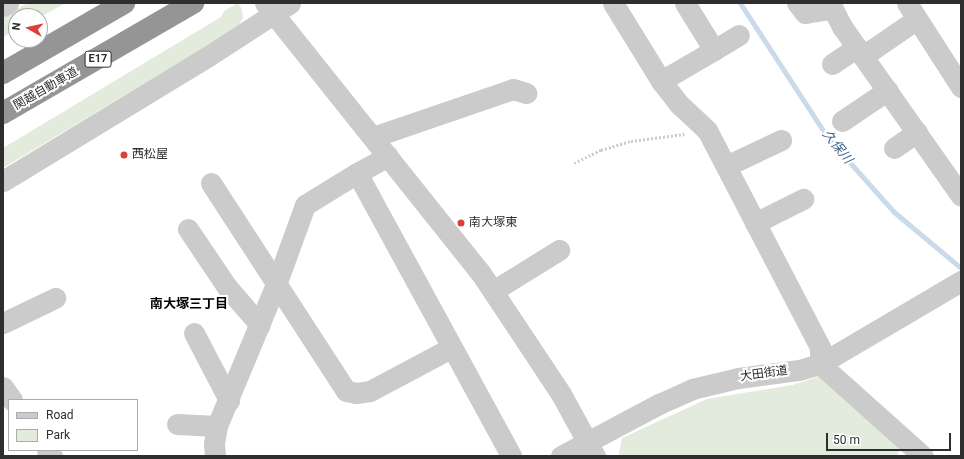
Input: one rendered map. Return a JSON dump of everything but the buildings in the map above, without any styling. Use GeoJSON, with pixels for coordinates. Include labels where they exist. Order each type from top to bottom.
{"type":"FeatureCollection","features":[{"type":"Feature","properties":{"kind":"highway"},"geometry":{"type":"LineString","coordinates":[[3,73],[124,3]]}},
{"type":"Feature","properties":{"kind":"highway","name":"関越自動車道"},"geometry":{"type":"LineString","coordinates":[[3,113],[52,86],[192,3]]}},
{"type":"Feature","properties":{"kind":"highway"},"geometry":{"type":"LineString","coordinates":[[3,70],[32,57]]}},
{"type":"Feature","properties":{"kind":"highway"},"geometry":{"type":"LineString","coordinates":[[3,118],[52,86]]}},
{"type":"Feature","properties":{"kind":"street"},"geometry":{"type":"LineString","coordinates":[[3,6],[8,3]]}},
{"type":"Feature","properties":{"kind":"street"},"geometry":{"type":"LineString","coordinates":[[613,3],[661,81],[680,105],[707,130],[820,347],[820,364],[922,456]]}},
{"type":"Feature","properties":{"kind":"street"},"geometry":{"type":"LineString","coordinates":[[685,3],[714,50]]}},
{"type":"Feature","properties":{"kind":"street"},"geometry":{"type":"LineString","coordinates":[[797,3],[805,13],[830,6],[961,196]]}},
{"type":"Feature","properties":{"kind":"street"},"geometry":{"type":"LineString","coordinates":[[3,181],[207,57],[276,6],[373,137],[493,291],[560,394],[591,449]]}},
{"type":"Feature","properties":{"kind":"street"},"geometry":{"type":"LineString","coordinates":[[832,64],[860,51],[912,11],[961,87]]}},
{"type":"Feature","properties":{"kind":"street"},"geometry":{"type":"LineString","coordinates":[[661,81],[739,35]]}},
{"type":"Feature","properties":{"kind":"street"},"geometry":{"type":"LineString","coordinates":[[373,137],[513,89],[526,94]]}},
{"type":"Feature","properties":{"kind":"street"},"geometry":{"type":"LineString","coordinates":[[842,121],[888,90]]}},
{"type":"Feature","properties":{"kind":"street"},"geometry":{"type":"LineString","coordinates":[[894,148],[917,132]]}},
{"type":"Feature","properties":{"kind":"street"},"geometry":{"type":"LineString","coordinates":[[726,166],[781,140]]}},
{"type":"Feature","properties":{"kind":"street"},"geometry":{"type":"LineString","coordinates":[[215,456],[214,444],[217,426],[278,282],[305,205],[388,156]]}},
{"type":"Feature","properties":{"kind":"street"},"geometry":{"type":"LineString","coordinates":[[357,173],[510,456]]}},
{"type":"Feature","properties":{"kind":"street"},"geometry":{"type":"LineString","coordinates":[[211,183],[278,282],[346,391],[356,393],[370,391],[451,348]]}},
{"type":"Feature","properties":{"kind":"street"},"geometry":{"type":"LineString","coordinates":[[755,223],[803,199]]}},
{"type":"Feature","properties":{"kind":"street"},"geometry":{"type":"LineString","coordinates":[[188,229],[227,287],[260,325]]}},
{"type":"Feature","properties":{"kind":"street"},"geometry":{"type":"LineString","coordinates":[[493,291],[559,250]]}},
{"type":"Feature","properties":{"kind":"street","name":"大田街道"},"geometry":{"type":"LineString","coordinates":[[562,456],[591,449],[660,404],[692,389],[738,378],[799,370],[820,364],[958,282]]}},
{"type":"Feature","properties":{"kind":"street"},"geometry":{"type":"LineString","coordinates":[[3,323],[55,298]]}},
{"type":"Feature","properties":{"kind":"street"},"geometry":{"type":"LineString","coordinates":[[194,333],[229,400]]}},
{"type":"Feature","properties":{"kind":"street"},"geometry":{"type":"LineString","coordinates":[[3,387],[11,399]]}},
{"type":"Feature","properties":{"kind":"street"},"geometry":{"type":"LineString","coordinates":[[177,424],[217,426]]}},
{"type":"Feature","properties":{"kind":"path"},"geometry":{"type":"LineString","coordinates":[[574,163],[601,150],[645,138],[678,136],[707,130]]}},
{"type":"Feature","properties":{"kind":"green space"},"geometry":{"type":"Polygon","coordinates":[[[28,3],[66,3],[48,13],[48,8],[18,8],[28,3]]]}},
{"type":"Feature","properties":{"kind":"green space"},"geometry":{"type":"Polygon","coordinates":[[[238,3],[242,9],[243,18],[237,28],[3,168],[3,148],[221,17],[224,11],[238,3]]]}},
{"type":"Feature","properties":{"kind":"green space"},"geometry":{"type":"Polygon","coordinates":[[[8,13],[8,34],[3,37],[3,16],[8,13]]]}},
{"type":"Feature","properties":{"kind":"green space"},"geometry":{"type":"Polygon","coordinates":[[[821,376],[900,444],[898,454],[895,456],[620,456],[619,454],[622,438],[707,399],[792,385],[821,376]]]}},
{"type":"Feature","properties":{"kind":"waterway","name":"久保川"},"geometry":{"type":"LineString","coordinates":[[740,3],[828,138],[894,212],[961,268]]}},
{"type":"Feature","properties":{"kind":"place","name":"西松屋"},"geometry":{"type":"Point","coordinates":[124,155]}},
{"type":"Feature","properties":{"kind":"place","name":"南大塚東"},"geometry":{"type":"Point","coordinates":[461,223]}},
{"type":"Feature","properties":{"kind":"district","name":"南大塚三丁目"},"geometry":{"type":"Point","coordinates":[189,304]}}]}
